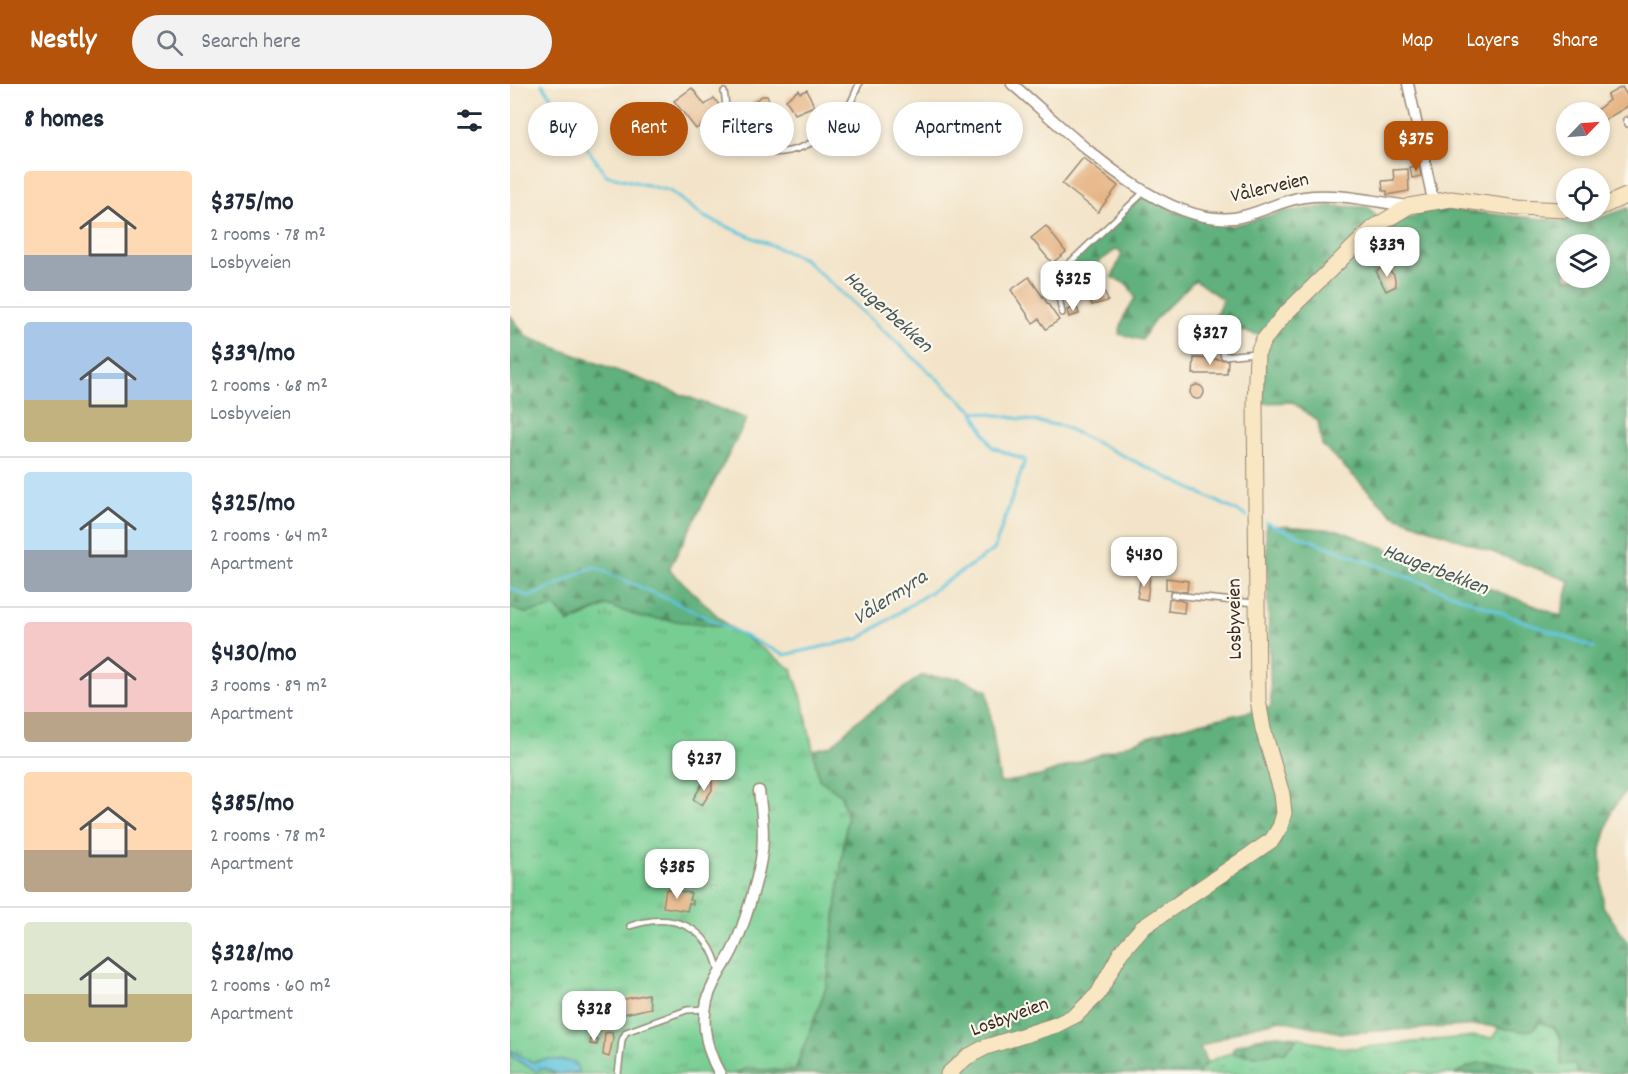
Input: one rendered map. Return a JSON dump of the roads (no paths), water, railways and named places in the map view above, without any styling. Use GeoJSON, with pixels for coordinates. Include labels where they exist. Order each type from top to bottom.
{"type":"FeatureCollection","features":[{"type":"Feature","properties":{"kind":"main road"},"geometry":{"type":"LineString","coordinates":[[1610,203],[1628,195]]}},
{"type":"Feature","properties":{"kind":"main road"},"geometry":{"type":"LineString","coordinates":[[1257,354],[1263,341],[1284,315],[1365,236],[1408,206],[1433,200],[1451,199],[1518,208],[1556,210]]}},
{"type":"Feature","properties":{"kind":"main road","name":"Losbyveien"},"geometry":{"type":"LineString","coordinates":[[948,1074],[968,1057],[986,1047],[1056,1025],[1076,1015],[1098,994],[1121,952],[1142,928],[1272,840],[1280,827],[1284,813],[1282,794],[1263,729],[1258,700],[1257,354]]}},
{"type":"Feature","properties":{"kind":"street","name":"Vålerveien"},"geometry":{"type":"LineString","coordinates":[[1012,84],[1109,167],[1145,191],[1198,214],[1235,218],[1282,202],[1316,195],[1408,206]]}},
{"type":"Feature","properties":{"kind":"street"},"geometry":{"type":"LineString","coordinates":[[1408,84],[1433,200]]}},
{"type":"Feature","properties":{"kind":"street"},"geometry":{"type":"LineString","coordinates":[[720,1074],[711,1059],[704,1032],[706,1009],[712,985],[735,946],[761,859],[763,820],[759,791]]}},
{"type":"Feature","properties":{"kind":"lane"},"geometry":{"type":"LineString","coordinates":[[724,92],[729,127],[736,141],[753,149],[779,152],[807,145],[831,129],[844,116],[859,84]]}},
{"type":"Feature","properties":{"kind":"lane"},"geometry":{"type":"LineString","coordinates":[[1062,313],[1058,285],[1061,271],[1145,191]]}},
{"type":"Feature","properties":{"kind":"lane"},"geometry":{"type":"LineString","coordinates":[[1221,346],[1224,356],[1257,354]]}},
{"type":"Feature","properties":{"kind":"lane"},"geometry":{"type":"LineString","coordinates":[[1173,595],[1256,603]]}},
{"type":"Feature","properties":{"kind":"lane"},"geometry":{"type":"LineString","coordinates":[[630,926],[657,918],[683,924],[694,931],[707,946],[719,974]]}},
{"type":"Feature","properties":{"kind":"lane"},"geometry":{"type":"LineString","coordinates":[[618,1074],[622,1040],[626,1032],[687,1010],[706,1009]]}},
{"type":"Feature","properties":{"kind":"water"},"geometry":{"type":"Polygon","coordinates":[[[510,1050],[531,1062],[548,1059],[575,1062],[579,1072],[558,1074],[545,1069],[536,1071],[513,1058],[510,1050]]]}},
{"type":"Feature","properties":{"kind":"waterway","name":"Haugerbekken"},"geometry":{"type":"LineString","coordinates":[[542,84],[606,175],[670,191],[704,217],[804,259],[973,411],[1062,426],[1247,516]]}},
{"type":"Feature","properties":{"kind":"waterway","name":"Vålermyra"},"geometry":{"type":"LineString","coordinates":[[510,588],[530,597],[594,567],[681,605],[784,655],[859,639],[994,550],[1025,460],[992,447],[973,411]]}},
{"type":"Feature","properties":{"kind":"waterway","name":"Haugerbekken"},"geometry":{"type":"LineString","coordinates":[[1266,523],[1594,648]]}}]}
